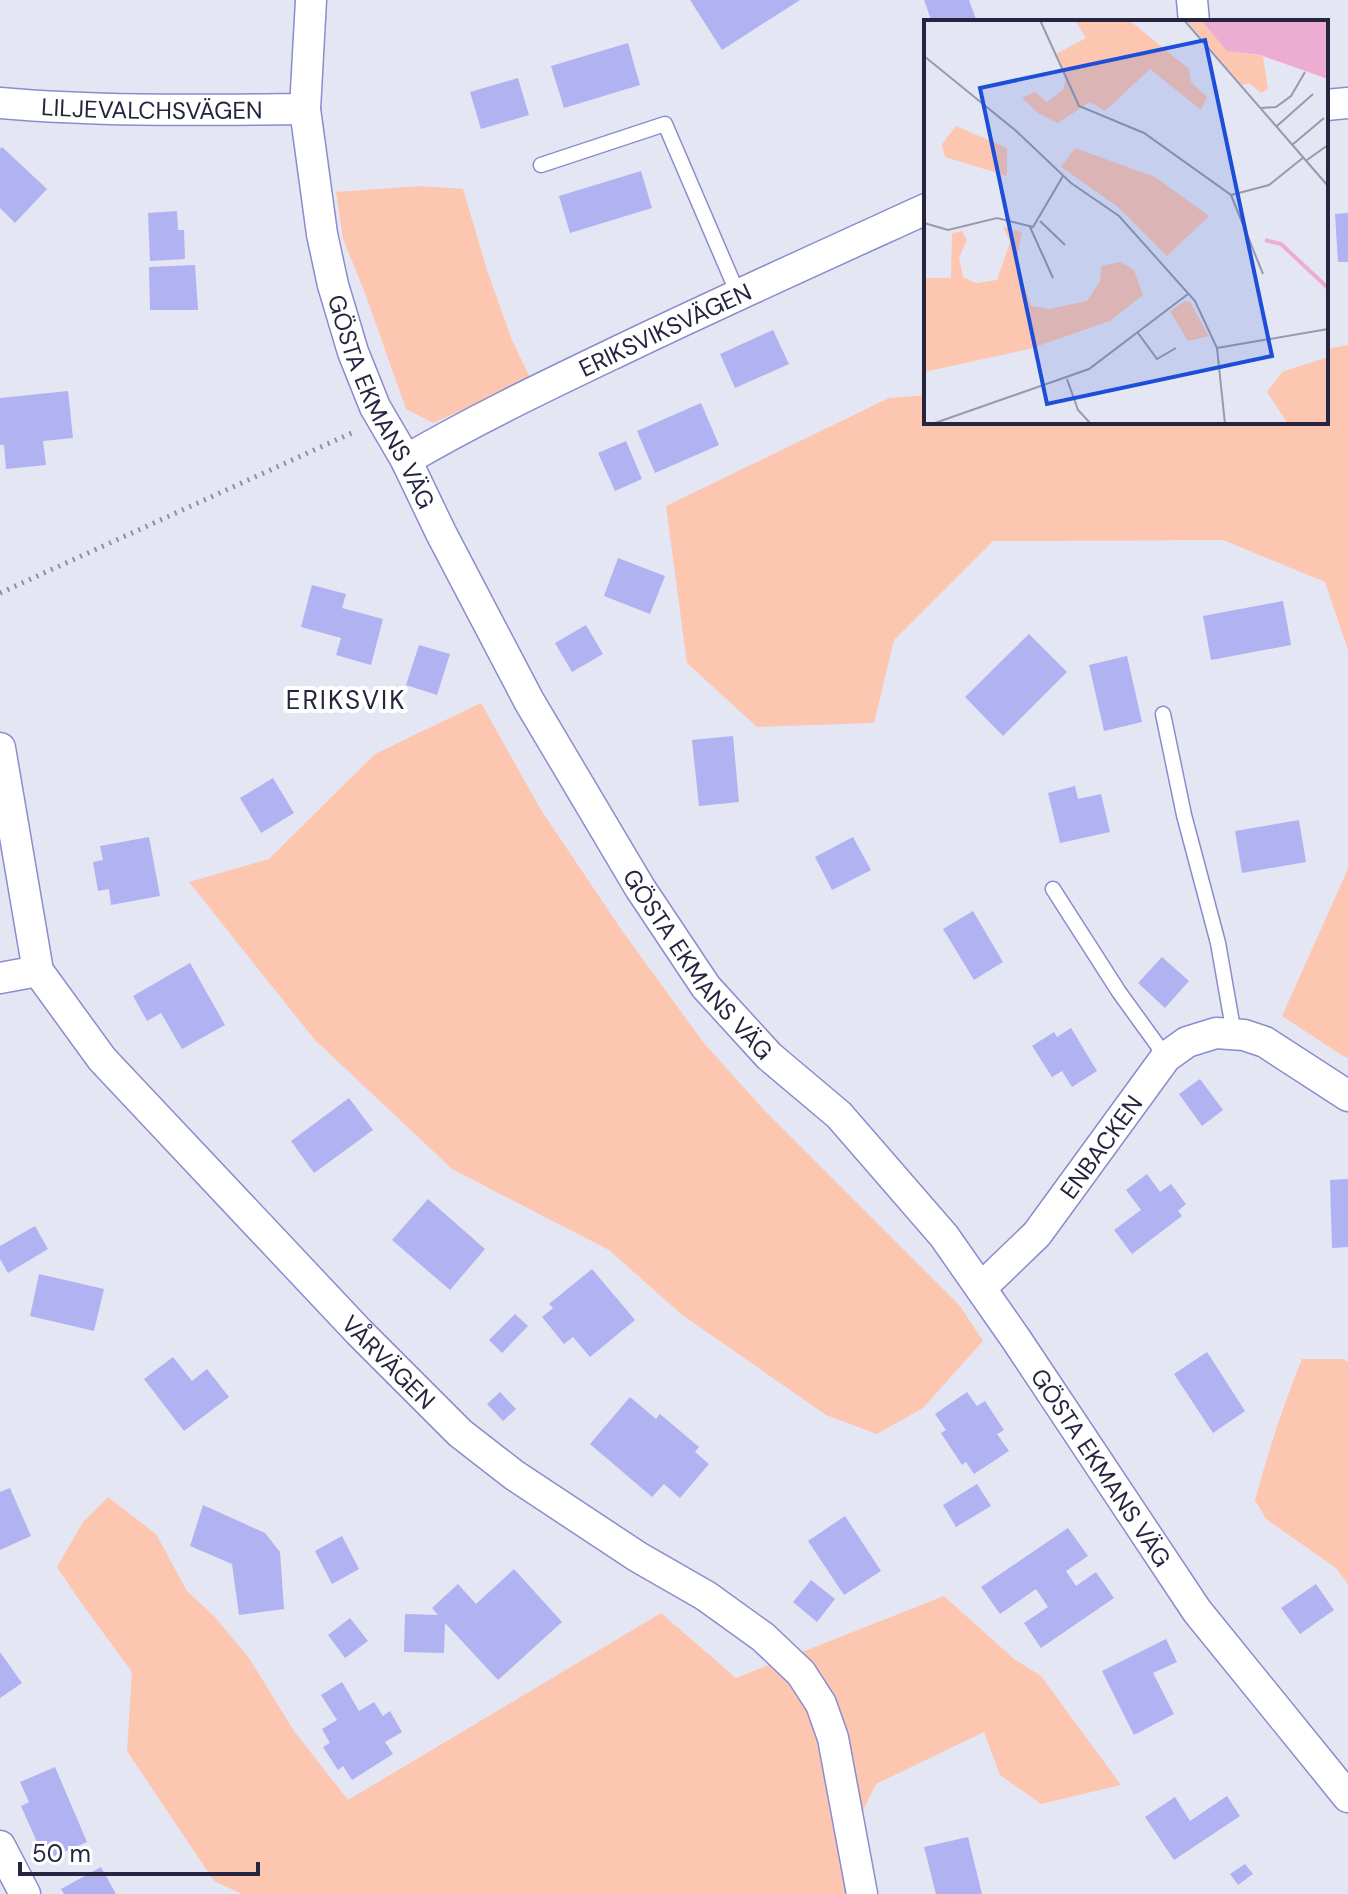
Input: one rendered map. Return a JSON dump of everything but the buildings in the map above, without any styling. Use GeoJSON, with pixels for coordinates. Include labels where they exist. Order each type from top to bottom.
{"type":"FeatureCollection","features":[{"type":"Feature","properties":{"kind":"street","name":"GÖSTA EKMANS VÄG"},"geometry":{"type":"LineString","coordinates":[[311,0],[305,109],[322,234],[353,352],[375,407],[406,460],[529,701],[640,888],[706,987],[769,1056],[839,1115],[944,1236],[1197,1611],[1348,1797]]}},
{"type":"Feature","properties":{"kind":"street"},"geometry":{"type":"LineString","coordinates":[[1192,0],[1194,20]]}},
{"type":"Feature","properties":{"kind":"street","name":"LILJEVALCHSVÄGEN"},"geometry":{"type":"LineString","coordinates":[[0,103],[74,108],[305,109]]}},
{"type":"Feature","properties":{"kind":"street"},"geometry":{"type":"LineString","coordinates":[[1328,105],[1348,103]]}},
{"type":"Feature","properties":{"kind":"street","name":"ERIKSVIKSVÄGEN"},"geometry":{"type":"LineString","coordinates":[[406,460],[452,433],[738,294],[924,210]]}},
{"type":"Feature","properties":{"kind":"street","name":"VÅRVÄGEN"},"geometry":{"type":"LineString","coordinates":[[0,748],[38,971],[102,1059],[359,1332],[460,1433],[514,1475],[638,1557],[706,1596],[763,1637],[801,1673],[821,1704],[833,1738],[862,1894]]}},
{"type":"Feature","properties":{"kind":"street"},"geometry":{"type":"LineString","coordinates":[[0,978],[38,971]]}},
{"type":"Feature","properties":{"kind":"street","name":"ENBACKEN"},"geometry":{"type":"LineString","coordinates":[[981,1288],[1037,1234],[1166,1057],[1187,1042],[1216,1033],[1244,1035],[1265,1042],[1348,1096]]}},
{"type":"Feature","properties":{"kind":"street"},"geometry":{"type":"LineString","coordinates":[[0,1846],[25,1894]]}},
{"type":"Feature","properties":{"kind":"lane"},"geometry":{"type":"LineString","coordinates":[[541,165],[665,124],[738,294]]}},
{"type":"Feature","properties":{"kind":"lane"},"geometry":{"type":"LineString","coordinates":[[1163,714],[1184,815],[1218,943],[1234,1034]]}},
{"type":"Feature","properties":{"kind":"lane"},"geometry":{"type":"LineString","coordinates":[[1053,889],[1119,992],[1166,1057]]}},
{"type":"Feature","properties":{"kind":"path"},"geometry":{"type":"LineString","coordinates":[[0,593],[382,419]]}},
{"type":"Feature","properties":{"kind":"shaded area"},"geometry":{"type":"Polygon","coordinates":[[[420,186],[463,189],[487,270],[512,340],[531,380],[433,423],[406,409],[343,239],[336,192],[420,186]]]}},
{"type":"Feature","properties":{"kind":"shaded area"},"geometry":{"type":"Polygon","coordinates":[[[1348,345],[1348,650],[1325,582],[1223,540],[993,541],[894,640],[874,723],[757,727],[687,663],[666,506],[889,398],[924,395],[924,424],[1328,424],[1328,349],[1348,345]]]}},
{"type":"Feature","properties":{"kind":"shaded area"},"geometry":{"type":"Polygon","coordinates":[[[481,703],[541,810],[623,932],[703,1042],[765,1111],[960,1306],[983,1341],[923,1408],[877,1434],[826,1415],[681,1314],[609,1250],[452,1169],[314,1039],[189,882],[269,859],[375,754],[481,703]]]}},
{"type":"Feature","properties":{"kind":"shaded area"},"geometry":{"type":"Polygon","coordinates":[[[1348,869],[1348,1058],[1282,1016],[1348,869]]]}},
{"type":"Feature","properties":{"kind":"shaded area"},"geometry":{"type":"Polygon","coordinates":[[[1302,1359],[1343,1359],[1348,1362],[1348,1584],[1336,1568],[1266,1519],[1255,1500],[1276,1429],[1302,1359]]]}},
{"type":"Feature","properties":{"kind":"shaded area"},"geometry":{"type":"Polygon","coordinates":[[[108,1497],[156,1534],[187,1591],[215,1617],[249,1658],[294,1731],[348,1800],[661,1613],[736,1678],[944,1596],[1014,1659],[1041,1676],[1121,1785],[1041,1804],[1000,1775],[984,1732],[876,1784],[842,1854],[850,1894],[242,1894],[214,1881],[127,1751],[132,1672],[57,1567],[83,1522],[108,1497]]]}},
{"type":"Feature","properties":{"kind":"district","name":"ERIKSVIK"},"geometry":{"type":"Point","coordinates":[346,700]}}]}
